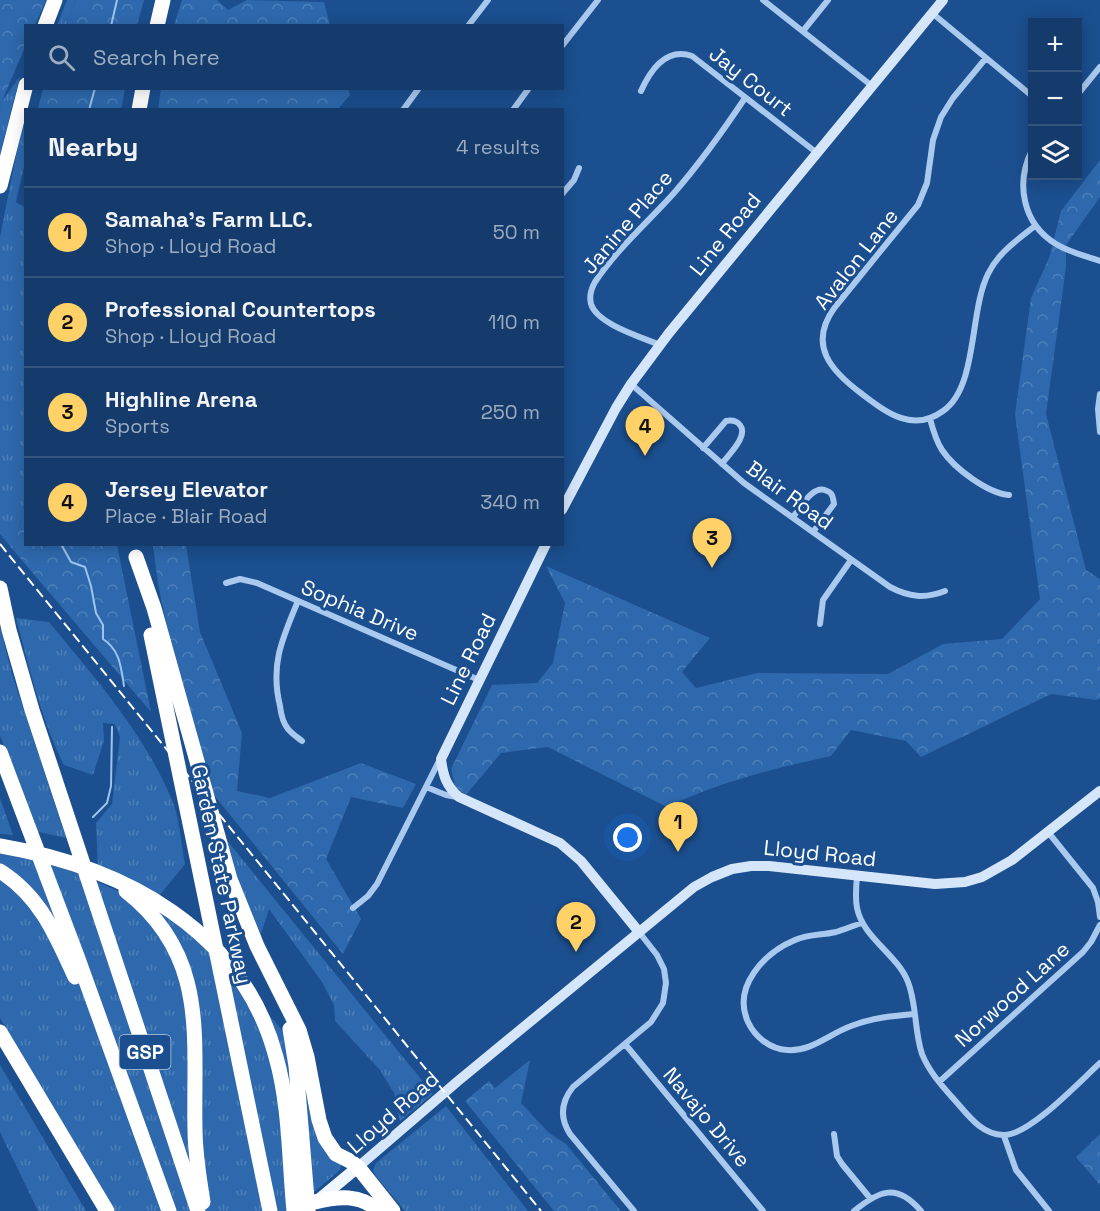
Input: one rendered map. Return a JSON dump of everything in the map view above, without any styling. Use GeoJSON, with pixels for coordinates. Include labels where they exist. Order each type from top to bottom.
{"type":"FeatureCollection","features":[{"type":"Feature","properties":{"kind":"highway"},"geometry":{"type":"LineString","coordinates":[[46,24],[55,0]]}},
{"type":"Feature","properties":{"kind":"highway"},"geometry":{"type":"LineString","coordinates":[[157,24],[163,0]]}},
{"type":"Feature","properties":{"kind":"highway"},"geometry":{"type":"LineString","coordinates":[[0,186],[25,90]]}},
{"type":"Feature","properties":{"kind":"highway"},"geometry":{"type":"LineString","coordinates":[[139,108],[143,90]]}},
{"type":"Feature","properties":{"kind":"highway"},"geometry":{"type":"LineString","coordinates":[[135,551],[154,608],[225,863],[242,912],[302,1038],[319,1120],[325,1138],[336,1154],[358,1167],[393,1211]]}},
{"type":"Feature","properties":{"kind":"highway","name":"Garden State Parkway"},"geometry":{"type":"LineString","coordinates":[[135,551],[270,1211]]}},
{"type":"Feature","properties":{"kind":"highway","name":"GSP"},"geometry":{"type":"LineString","coordinates":[[0,588],[24,684],[198,1211]]}},
{"type":"Feature","properties":{"kind":"highway","name":"GSP"},"geometry":{"type":"LineString","coordinates":[[0,752],[169,1211]]}},
{"type":"Feature","properties":{"kind":"highway"},"geometry":{"type":"LineString","coordinates":[[0,846],[54,858],[151,897],[192,926],[228,962],[252,996],[270,1037],[279,1070],[294,1211]]}},
{"type":"Feature","properties":{"kind":"highway"},"geometry":{"type":"LineString","coordinates":[[0,871],[22,888],[50,923],[126,1094]]}},
{"type":"Feature","properties":{"kind":"highway"},"geometry":{"type":"LineString","coordinates":[[106,877],[135,898],[159,925],[178,956],[187,978],[194,1019],[196,1156],[204,1211]]}},
{"type":"Feature","properties":{"kind":"highway"},"geometry":{"type":"LineString","coordinates":[[277,987],[295,1054],[309,1208],[338,1197],[356,1198],[368,1202],[379,1211]]}},
{"type":"Feature","properties":{"kind":"highway"},"geometry":{"type":"LineString","coordinates":[[0,1032],[107,1211]]}},
{"type":"Feature","properties":{"kind":"highway"},"geometry":{"type":"LineString","coordinates":[[0,1048],[38,1095]]}},
{"type":"Feature","properties":{"kind":"main road","name":"Lloyd Road"},"geometry":{"type":"LineString","coordinates":[[309,1208],[358,1167]]}},
{"type":"Feature","properties":{"kind":"street"},"geometry":{"type":"LineString","coordinates":[[470,24],[488,0]]}},
{"type":"Feature","properties":{"kind":"street"},"geometry":{"type":"LineString","coordinates":[[564,42],[598,0]]}},
{"type":"Feature","properties":{"kind":"street"},"geometry":{"type":"LineString","coordinates":[[763,0],[872,86]]}},
{"type":"Feature","properties":{"kind":"street"},"geometry":{"type":"LineString","coordinates":[[803,31],[828,0]]}},
{"type":"Feature","properties":{"kind":"street","name":"Line Road"},"geometry":{"type":"LineString","coordinates":[[564,507],[594,447],[631,384],[660,345],[943,0]]}},
{"type":"Feature","properties":{"kind":"street"},"geometry":{"type":"LineString","coordinates":[[932,13],[1028,93]]}},
{"type":"Feature","properties":{"kind":"street","name":"Jay Court"},"geometry":{"type":"LineString","coordinates":[[641,91],[652,70],[668,56],[679,53],[692,56],[817,153]]}},
{"type":"Feature","properties":{"kind":"street","name":"Avalon Lane"},"geometry":{"type":"LineString","coordinates":[[930,419],[907,420],[890,414],[843,380],[827,360],[824,328],[835,307],[918,205],[927,183],[933,140],[941,117],[953,98],[986,58]]}},
{"type":"Feature","properties":{"kind":"street"},"geometry":{"type":"LineString","coordinates":[[1082,88],[1100,67]]}},
{"type":"Feature","properties":{"kind":"street"},"geometry":{"type":"LineString","coordinates":[[404,108],[418,90]]}},
{"type":"Feature","properties":{"kind":"street"},"geometry":{"type":"LineString","coordinates":[[514,108],[528,90]]}},
{"type":"Feature","properties":{"kind":"street","name":"Janine Place"},"geometry":{"type":"LineString","coordinates":[[660,345],[599,317],[592,306],[591,292],[622,249],[692,170],[745,98]]}},
{"type":"Feature","properties":{"kind":"street"},"geometry":{"type":"LineString","coordinates":[[1028,160],[1023,187],[1025,201],[1035,226],[1063,248],[1100,261]]}},
{"type":"Feature","properties":{"kind":"street"},"geometry":{"type":"LineString","coordinates":[[564,192],[574,180],[579,168]]}},
{"type":"Feature","properties":{"kind":"street"},"geometry":{"type":"LineString","coordinates":[[1009,495],[988,489],[951,461],[937,442],[930,419],[949,407],[960,392],[964,382],[980,297],[991,268],[1006,250],[1035,226]]}},
{"type":"Feature","properties":{"kind":"street","name":"Blair Road"},"geometry":{"type":"LineString","coordinates":[[631,384],[744,483],[890,587],[909,596],[926,597],[945,591]]}},
{"type":"Feature","properties":{"kind":"street"},"geometry":{"type":"LineString","coordinates":[[1100,394],[1098,409],[1100,432]]}},
{"type":"Feature","properties":{"kind":"street"},"geometry":{"type":"LineString","coordinates":[[704,448],[726,421],[731,420],[739,424],[742,435],[740,440],[722,464]]}},
{"type":"Feature","properties":{"kind":"street"},"geometry":{"type":"LineString","coordinates":[[793,518],[813,492],[827,490],[834,504],[813,532]]}},
{"type":"Feature","properties":{"kind":"street","name":"Line Road"},"geometry":{"type":"LineString","coordinates":[[353,908],[368,896],[377,884],[545,546]]}},
{"type":"Feature","properties":{"kind":"street"},"geometry":{"type":"LineString","coordinates":[[820,624],[823,600],[851,560]]}},
{"type":"Feature","properties":{"kind":"street","name":"Sophia Drive"},"geometry":{"type":"LineString","coordinates":[[226,583],[240,579],[249,580],[479,680]]}},
{"type":"Feature","properties":{"kind":"street"},"geometry":{"type":"LineString","coordinates":[[298,601],[279,647],[275,676],[284,721],[287,728],[302,741]]}},
{"type":"Feature","properties":{"kind":"street"},"geometry":{"type":"LineString","coordinates":[[441,759],[443,776],[451,790],[459,797]]}},
{"type":"Feature","properties":{"kind":"street"},"geometry":{"type":"LineString","coordinates":[[426,787],[446,795],[459,797],[560,843],[580,861],[639,932],[662,964],[666,977],[666,992],[657,1015],[573,1087],[564,1101],[562,1115],[570,1134],[633,1211]]}},
{"type":"Feature","properties":{"kind":"street","name":"Lloyd Road"},"geometry":{"type":"LineString","coordinates":[[358,1167],[458,1081],[639,932],[694,887],[712,877],[732,869],[769,866],[935,884],[965,882],[997,870],[1100,791]]}},
{"type":"Feature","properties":{"kind":"street"},"geometry":{"type":"LineString","coordinates":[[1048,832],[1093,888],[1100,917]]}},
{"type":"Feature","properties":{"kind":"street"},"geometry":{"type":"LineString","coordinates":[[857,876],[856,901],[862,923],[903,971],[911,990],[922,1052],[939,1082],[979,1127],[1004,1136],[1020,1131],[1033,1124],[1100,1063]]}},
{"type":"Feature","properties":{"kind":"street"},"geometry":{"type":"LineString","coordinates":[[862,923],[836,932],[795,940],[759,966],[749,979],[744,995],[744,1012],[750,1027],[759,1038],[772,1046],[796,1050],[810,1047],[861,1023],[914,1014]]}},
{"type":"Feature","properties":{"kind":"street","name":"Norwood Lane"},"geometry":{"type":"LineString","coordinates":[[939,1082],[1083,952],[1100,925]]}},
{"type":"Feature","properties":{"kind":"street","name":"Navajo Drive"},"geometry":{"type":"LineString","coordinates":[[625,1044],[763,1211]]}},
{"type":"Feature","properties":{"kind":"street"},"geometry":{"type":"LineString","coordinates":[[834,1134],[837,1156],[870,1198]]}},
{"type":"Feature","properties":{"kind":"street"},"geometry":{"type":"LineString","coordinates":[[1004,1136],[1016,1170],[1049,1211]]}},
{"type":"Feature","properties":{"kind":"street"},"geometry":{"type":"LineString","coordinates":[[854,1211],[870,1198],[881,1193],[897,1193],[910,1199],[921,1211]]}},
{"type":"Feature","properties":{"kind":"green space"},"geometry":{"type":"Polygon","coordinates":[[[0,0],[46,0],[35,24],[24,24],[24,49],[0,110],[0,0]]]}},
{"type":"Feature","properties":{"kind":"green space"},"geometry":{"type":"Polygon","coordinates":[[[67,0],[76,0],[66,24],[58,24],[67,0]]]}},
{"type":"Feature","properties":{"kind":"green space"},"geometry":{"type":"Polygon","coordinates":[[[76,0],[144,0],[137,24],[66,24],[76,0]]]}},
{"type":"Feature","properties":{"kind":"green space"},"geometry":{"type":"Polygon","coordinates":[[[182,0],[217,0],[228,10],[247,0],[324,2],[330,24],[174,24],[182,0]]]}},
{"type":"Feature","properties":{"kind":"green space"},"geometry":{"type":"Polygon","coordinates":[[[20,76],[0,154],[2,101],[20,76]]]}},
{"type":"Feature","properties":{"kind":"green space"},"geometry":{"type":"Polygon","coordinates":[[[43,90],[125,90],[121,108],[38,108],[43,90]]]}},
{"type":"Feature","properties":{"kind":"green space"},"geometry":{"type":"Polygon","coordinates":[[[161,90],[349,90],[350,95],[339,108],[158,108],[161,90]]]}},
{"type":"Feature","properties":{"kind":"green space"},"geometry":{"type":"Polygon","coordinates":[[[24,124],[24,166],[16,202],[24,207],[24,506],[14,551],[0,534],[0,237],[24,124]]]}},
{"type":"Feature","properties":{"kind":"green space"},"geometry":{"type":"Polygon","coordinates":[[[1100,160],[1100,197],[1066,245],[1066,267],[1046,414],[1086,570],[1100,579],[1100,698],[1097,700],[1051,694],[921,757],[906,741],[851,730],[831,756],[727,783],[667,807],[548,747],[501,753],[466,795],[455,786],[451,769],[492,685],[537,683],[553,663],[565,603],[546,566],[710,638],[682,672],[696,688],[757,673],[888,674],[943,644],[1002,639],[1040,599],[1015,414],[1031,298],[1049,258],[1061,211],[1100,160]]]}},
{"type":"Feature","properties":{"kind":"green space"},"geometry":{"type":"Polygon","coordinates":[[[24,506],[24,546],[117,546],[151,712],[14,551],[24,506]]]}},
{"type":"Feature","properties":{"kind":"green space"},"geometry":{"type":"Polygon","coordinates":[[[153,546],[186,546],[200,632],[242,733],[237,791],[270,798],[361,763],[416,784],[403,808],[351,797],[326,859],[361,919],[343,954],[205,784],[193,749],[158,584],[153,546]]]}},
{"type":"Feature","properties":{"kind":"green space"},"geometry":{"type":"Polygon","coordinates":[[[16,618],[49,622],[117,707],[161,775],[175,807],[185,864],[159,896],[98,868],[96,823],[112,804],[120,737],[115,724],[103,723],[104,741],[93,775],[64,765],[42,711],[16,618]]]}},
{"type":"Feature","properties":{"kind":"green space"},"geometry":{"type":"Polygon","coordinates":[[[0,627],[12,674],[66,838],[35,831],[0,735],[0,627]]]}},
{"type":"Feature","properties":{"kind":"green space"},"geometry":{"type":"Polygon","coordinates":[[[0,798],[13,835],[0,834],[0,798]]]}},
{"type":"Feature","properties":{"kind":"green space"},"geometry":{"type":"Polygon","coordinates":[[[221,833],[433,1094],[400,1121],[394,1093],[380,1070],[335,1021],[334,1005],[322,982],[269,909],[261,934],[236,880],[221,833]]]}},
{"type":"Feature","properties":{"kind":"green space"},"geometry":{"type":"Polygon","coordinates":[[[0,854],[28,858],[69,869],[166,913],[201,942],[239,980],[281,1029],[304,1063],[341,1166],[340,1170],[292,1211],[115,1211],[0,1018],[0,854]]]}},
{"type":"Feature","properties":{"kind":"green space"},"geometry":{"type":"Polygon","coordinates":[[[530,1060],[521,1103],[549,1133],[566,1144],[621,1211],[554,1211],[465,1101],[489,1081],[495,1088],[530,1060]]]}},
{"type":"Feature","properties":{"kind":"green space"},"geometry":{"type":"Polygon","coordinates":[[[0,1065],[86,1211],[38,1211],[0,1132],[0,1065]]]}},
{"type":"Feature","properties":{"kind":"green space"},"geometry":{"type":"Polygon","coordinates":[[[446,1106],[528,1211],[405,1211],[375,1175],[373,1170],[376,1163],[446,1106]]]}},
{"type":"Feature","properties":{"kind":"green space"},"geometry":{"type":"Polygon","coordinates":[[[1100,1134],[1100,1185],[1076,1157],[1100,1134]]]}},
{"type":"Feature","properties":{"kind":"waterway"},"geometry":{"type":"LineString","coordinates":[[111,24],[117,0]]}},
{"type":"Feature","properties":{"kind":"waterway"},"geometry":{"type":"LineString","coordinates":[[90,108],[94,90]]}},
{"type":"Feature","properties":{"kind":"waterway"},"geometry":{"type":"LineString","coordinates":[[62,546],[71,562],[85,567],[96,613],[103,625],[103,639],[109,643],[116,654],[121,666],[124,686]]}},
{"type":"Feature","properties":{"kind":"waterway"},"geometry":{"type":"LineString","coordinates":[[93,817],[107,803],[111,786],[112,727]]}},
{"type":"Feature","properties":{"kind":"railway"},"geometry":{"type":"LineString","coordinates":[[0,544],[541,1211]]}},
{"type":"Feature","properties":{"kind":"place","name":"Jersey Elevator"},"geometry":{"type":"Point","coordinates":[645,456]}},
{"type":"Feature","properties":{"kind":"place","name":"Highline Arena"},"geometry":{"type":"Point","coordinates":[712,568]}},
{"type":"Feature","properties":{"kind":"place","name":"Samaha's Farm LLC."},"geometry":{"type":"Point","coordinates":[678,852]}},
{"type":"Feature","properties":{"kind":"place","name":"Professional Countertops"},"geometry":{"type":"Point","coordinates":[576,952]}}]}
